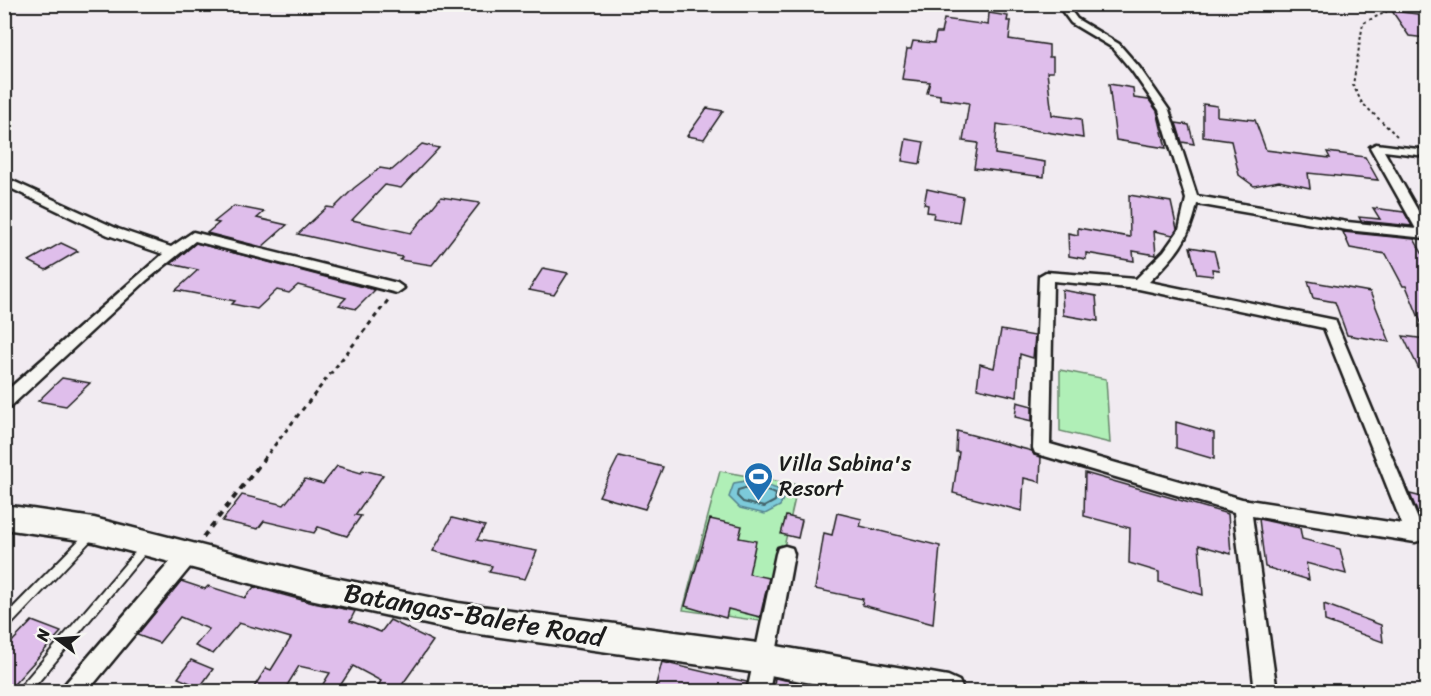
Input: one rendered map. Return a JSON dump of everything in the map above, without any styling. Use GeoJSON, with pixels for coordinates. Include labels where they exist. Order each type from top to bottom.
{"type":"FeatureCollection","features":[{"type":"Feature","properties":{"kind":"main road","name":"Batangas-Balete Road"},"geometry":{"type":"LineString","coordinates":[[4,517],[94,530],[310,586],[458,617],[765,660],[948,692]]}},
{"type":"Feature","properties":{"kind":"street"},"geometry":{"type":"LineString","coordinates":[[1061,4],[1074,21],[1116,46],[1136,69],[1164,110],[1192,199],[1185,230],[1169,254],[1139,284]]}},
{"type":"Feature","properties":{"kind":"street"},"geometry":{"type":"LineString","coordinates":[[1192,199],[1347,226],[1425,234],[1376,147],[1426,153]]}},
{"type":"Feature","properties":{"kind":"street"},"geometry":{"type":"LineString","coordinates":[[4,180],[113,232],[171,252]]}},
{"type":"Feature","properties":{"kind":"street"},"geometry":{"type":"LineString","coordinates":[[4,403],[171,252],[193,236],[398,288]]}},
{"type":"Feature","properties":{"kind":"street"},"geometry":{"type":"LineString","coordinates":[[1046,276],[1139,284],[1330,324],[1414,534],[1242,507],[1041,448],[1046,276]]}},
{"type":"Feature","properties":{"kind":"street"},"geometry":{"type":"LineString","coordinates":[[1242,507],[1266,692]]}},
{"type":"Feature","properties":{"kind":"street"},"geometry":{"type":"LineString","coordinates":[[758,692],[785,554]]}},
{"type":"Feature","properties":{"kind":"street"},"geometry":{"type":"LineString","coordinates":[[73,692],[189,555]]}},
{"type":"Feature","properties":{"kind":"lane"},"geometry":{"type":"LineString","coordinates":[[4,625],[94,530]]}},
{"type":"Feature","properties":{"kind":"lane"},"geometry":{"type":"LineString","coordinates":[[23,692],[148,544]]}},
{"type":"Feature","properties":{"kind":"path"},"geometry":{"type":"LineString","coordinates":[[1383,4],[1386,12],[1363,22],[1353,85],[1362,104],[1390,128],[1403,145],[1397,150]]}},
{"type":"Feature","properties":{"kind":"path"},"geometry":{"type":"LineString","coordinates":[[189,555],[398,288]]}},
{"type":"Feature","properties":{"kind":"green space"},"geometry":{"type":"Polygon","coordinates":[[[1060,370],[1106,379],[1110,443],[1060,431],[1060,370]]]}},
{"type":"Feature","properties":{"kind":"green space","name":"Villa Sabina's Resort"},"geometry":{"type":"Polygon","coordinates":[[[720,471],[798,485],[767,622],[683,610],[720,471]]]}},
{"type":"Feature","properties":{"kind":"water","name":"Villa Sabina's Resort"},"geometry":{"type":"Polygon","coordinates":[[[751,480],[786,492],[780,506],[765,514],[740,508],[729,497],[734,483],[751,480]]]}},
{"type":"Feature","properties":{"kind":"building"},"geometry":{"type":"Polygon","coordinates":[[[1392,11],[1426,15],[1426,38],[1409,36],[1392,11]]]}},
{"type":"Feature","properties":{"kind":"building"},"geometry":{"type":"Polygon","coordinates":[[[989,13],[1008,16],[1007,21],[1011,21],[1009,39],[1049,45],[1049,57],[1053,57],[1053,72],[1047,72],[1052,115],[1081,119],[1083,138],[997,124],[995,154],[1045,162],[1044,177],[974,168],[978,143],[963,141],[969,103],[940,99],[940,95],[927,93],[930,82],[902,79],[907,49],[911,49],[913,41],[934,43],[936,33],[941,33],[944,19],[988,25],[989,13]]]}},
{"type":"Feature","properties":{"kind":"building"},"geometry":{"type":"Polygon","coordinates":[[[1109,84],[1133,88],[1134,98],[1149,100],[1157,111],[1166,148],[1116,140],[1109,84]]]}},
{"type":"Feature","properties":{"kind":"building"},"geometry":{"type":"Polygon","coordinates":[[[1203,104],[1217,106],[1217,116],[1255,120],[1266,150],[1330,158],[1327,152],[1365,157],[1378,180],[1308,173],[1310,188],[1279,181],[1254,186],[1239,175],[1231,141],[1203,137],[1203,104]]]}},
{"type":"Feature","properties":{"kind":"building"},"geometry":{"type":"Polygon","coordinates":[[[707,108],[723,111],[704,139],[687,136],[707,108]]]}},
{"type":"Feature","properties":{"kind":"building"},"geometry":{"type":"Polygon","coordinates":[[[1176,123],[1189,125],[1194,144],[1182,142],[1176,123]]]}},
{"type":"Feature","properties":{"kind":"building"},"geometry":{"type":"Polygon","coordinates":[[[906,139],[924,142],[920,164],[902,161],[906,139]]]}},
{"type":"Feature","properties":{"kind":"building"},"geometry":{"type":"Polygon","coordinates":[[[422,144],[439,148],[401,188],[385,185],[352,220],[411,233],[441,197],[480,203],[432,265],[400,260],[402,257],[298,234],[327,207],[334,208],[354,188],[380,168],[392,170],[422,144]]]}},
{"type":"Feature","properties":{"kind":"building"},"geometry":{"type":"Polygon","coordinates":[[[927,189],[963,197],[959,222],[933,218],[934,213],[927,212],[928,205],[924,204],[927,189]]]}},
{"type":"Feature","properties":{"kind":"building"},"geometry":{"type":"Polygon","coordinates":[[[1129,195],[1171,202],[1177,229],[1173,235],[1154,231],[1156,255],[1133,251],[1134,261],[1086,253],[1086,259],[1069,256],[1068,233],[1078,235],[1078,228],[1130,237],[1129,195]]]}},
{"type":"Feature","properties":{"kind":"building"},"geometry":{"type":"Polygon","coordinates":[[[234,206],[264,212],[257,218],[287,225],[262,247],[207,233],[219,223],[214,222],[234,206]]]}},
{"type":"Feature","properties":{"kind":"building"},"geometry":{"type":"Polygon","coordinates":[[[1373,208],[1404,212],[1412,226],[1361,221],[1359,217],[1380,219],[1373,208]]]}},
{"type":"Feature","properties":{"kind":"building"},"geometry":{"type":"Polygon","coordinates":[[[1343,232],[1414,239],[1426,260],[1426,335],[1406,286],[1403,286],[1386,254],[1350,248],[1343,232]]]}},
{"type":"Feature","properties":{"kind":"building"},"geometry":{"type":"Polygon","coordinates":[[[61,243],[78,251],[46,270],[29,261],[61,243]]]}},
{"type":"Feature","properties":{"kind":"building"},"geometry":{"type":"Polygon","coordinates":[[[196,243],[375,290],[356,309],[339,305],[346,298],[298,285],[289,293],[277,290],[257,309],[232,304],[235,301],[176,290],[198,270],[171,264],[196,243]]]}},
{"type":"Feature","properties":{"kind":"building"},"geometry":{"type":"Polygon","coordinates":[[[1190,247],[1214,251],[1219,270],[1212,269],[1213,276],[1197,274],[1190,247]]]}},
{"type":"Feature","properties":{"kind":"building"},"geometry":{"type":"Polygon","coordinates":[[[543,268],[568,273],[554,295],[529,290],[543,268]]]}},
{"type":"Feature","properties":{"kind":"building"},"geometry":{"type":"Polygon","coordinates":[[[1308,281],[1370,292],[1390,342],[1347,335],[1335,302],[1313,298],[1308,281]]]}},
{"type":"Feature","properties":{"kind":"building"},"geometry":{"type":"Polygon","coordinates":[[[1062,290],[1096,296],[1098,321],[1063,315],[1062,290]]]}},
{"type":"Feature","properties":{"kind":"building"},"geometry":{"type":"Polygon","coordinates":[[[1001,330],[1035,336],[1033,358],[1020,354],[1017,397],[977,388],[980,364],[994,368],[1001,330]]]}},
{"type":"Feature","properties":{"kind":"building"},"geometry":{"type":"Polygon","coordinates":[[[1403,336],[1426,339],[1426,384],[1403,336]]]}},
{"type":"Feature","properties":{"kind":"building"},"geometry":{"type":"Polygon","coordinates":[[[62,378],[90,383],[66,406],[38,401],[62,378]]]}},
{"type":"Feature","properties":{"kind":"building"},"geometry":{"type":"Polygon","coordinates":[[[1017,402],[1032,406],[1032,421],[1015,417],[1017,402]]]}},
{"type":"Feature","properties":{"kind":"building"},"geometry":{"type":"Polygon","coordinates":[[[1176,422],[1214,433],[1214,459],[1176,448],[1176,422]]]}},
{"type":"Feature","properties":{"kind":"building"},"geometry":{"type":"Polygon","coordinates":[[[957,431],[1032,451],[1034,455],[1041,457],[1040,482],[1024,478],[1022,511],[953,493],[959,452],[956,452],[957,431]]]}},
{"type":"Feature","properties":{"kind":"building"},"geometry":{"type":"Polygon","coordinates":[[[619,456],[663,467],[645,509],[599,496],[619,456]]]}},
{"type":"Feature","properties":{"kind":"building"},"geometry":{"type":"Polygon","coordinates":[[[337,466],[361,473],[363,470],[383,475],[355,515],[361,516],[347,536],[318,527],[314,533],[264,521],[258,529],[222,521],[242,495],[284,505],[305,479],[323,484],[337,466]]]}},
{"type":"Feature","properties":{"kind":"building"},"geometry":{"type":"Polygon","coordinates":[[[1085,473],[1228,514],[1231,554],[1199,545],[1203,595],[1159,582],[1159,572],[1129,563],[1130,528],[1084,516],[1085,473]]]}},
{"type":"Feature","properties":{"kind":"building"},"geometry":{"type":"Polygon","coordinates":[[[1410,494],[1426,498],[1426,522],[1421,521],[1410,494]]]}},
{"type":"Feature","properties":{"kind":"building"},"geometry":{"type":"Polygon","coordinates":[[[837,513],[862,519],[860,526],[940,546],[933,624],[862,605],[863,599],[815,589],[824,533],[832,535],[837,513]]]}},
{"type":"Feature","properties":{"kind":"building"},"geometry":{"type":"Polygon","coordinates":[[[786,516],[802,520],[798,538],[781,534],[786,516]]]}},
{"type":"Feature","properties":{"kind":"building"},"geometry":{"type":"Polygon","coordinates":[[[452,518],[485,526],[477,540],[537,551],[525,579],[489,572],[492,566],[433,551],[452,518]]]}},
{"type":"Feature","properties":{"kind":"building"},"geometry":{"type":"Polygon","coordinates":[[[710,519],[742,526],[739,538],[756,541],[749,574],[769,578],[760,617],[728,609],[726,618],[685,606],[710,519]]]}},
{"type":"Feature","properties":{"kind":"building"},"geometry":{"type":"Polygon","coordinates":[[[1259,519],[1300,528],[1302,539],[1340,549],[1346,574],[1306,563],[1309,580],[1265,567],[1259,519]]]}},
{"type":"Feature","properties":{"kind":"building"},"geometry":{"type":"Polygon","coordinates":[[[181,581],[205,589],[208,586],[245,598],[254,587],[313,603],[355,611],[350,621],[381,632],[390,620],[433,641],[397,692],[374,692],[381,681],[353,666],[336,692],[318,692],[330,673],[299,666],[283,692],[251,692],[266,668],[271,670],[291,638],[239,623],[213,654],[195,646],[209,629],[180,617],[159,643],[137,635],[181,581]]]}},
{"type":"Feature","properties":{"kind":"building"},"geometry":{"type":"Polygon","coordinates":[[[1324,604],[1381,625],[1383,642],[1325,621],[1324,604]]]}},
{"type":"Feature","properties":{"kind":"building"},"geometry":{"type":"Polygon","coordinates":[[[32,621],[61,632],[7,692],[4,692],[4,650],[32,621]]]}},
{"type":"Feature","properties":{"kind":"building"},"geometry":{"type":"Polygon","coordinates":[[[191,660],[213,669],[200,687],[178,678],[191,660]]]}},
{"type":"Feature","properties":{"kind":"building"},"geometry":{"type":"Polygon","coordinates":[[[662,662],[747,682],[745,692],[654,692],[662,662]]]}},
{"type":"Feature","properties":{"kind":"building"},"geometry":{"type":"Polygon","coordinates":[[[775,678],[840,691],[840,692],[773,692],[775,678]]]}},
{"type":"Feature","properties":{"kind":"place","name":"Villa Sabina's Resort"},"geometry":{"type":"Point","coordinates":[758,502]}}]}
